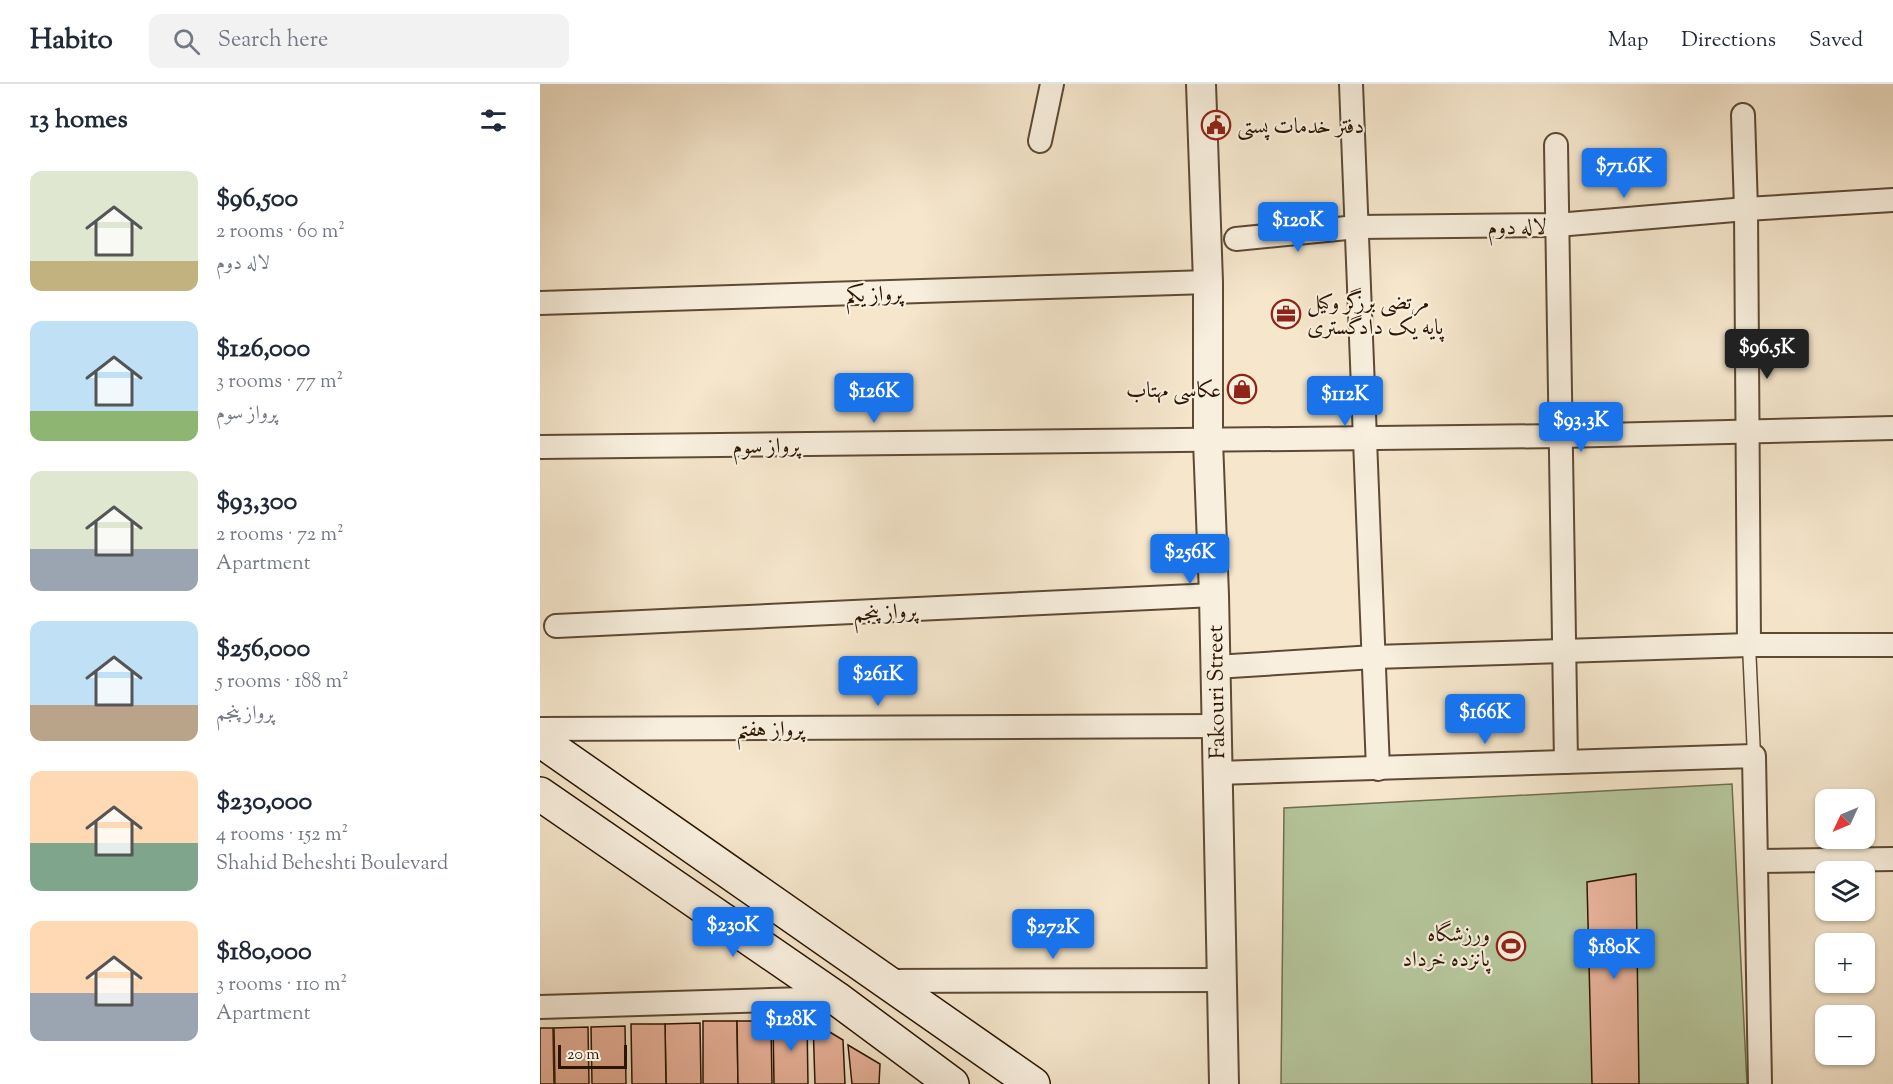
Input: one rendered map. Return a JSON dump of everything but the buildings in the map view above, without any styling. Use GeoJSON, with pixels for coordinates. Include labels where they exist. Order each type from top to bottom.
{"type":"FeatureCollection","features":[{"type":"Feature","properties":{"kind":"main road"},"geometry":{"type":"LineString","coordinates":[[540,740],[1033,1084]]}},
{"type":"Feature","properties":{"kind":"main road"},"geometry":{"type":"LineString","coordinates":[[540,794],[836,998],[952,1084]]}},
{"type":"Feature","properties":{"kind":"street"},"geometry":{"type":"LineString","coordinates":[[1040,141],[1052,84]]}},
{"type":"Feature","properties":{"kind":"street","name":"Fakouri Street"},"geometry":{"type":"LineString","coordinates":[[1201,84],[1208,282],[1208,441],[1214,595],[1224,1084]]}},
{"type":"Feature","properties":{"kind":"street"},"geometry":{"type":"LineString","coordinates":[[1351,84],[1378,769]]}},
{"type":"Feature","properties":{"kind":"street"},"geometry":{"type":"LineString","coordinates":[[1743,115],[1746,209],[1749,645]]}},
{"type":"Feature","properties":{"kind":"street"},"geometry":{"type":"LineString","coordinates":[[1556,146],[1566,762]]}},
{"type":"Feature","properties":{"kind":"street","name":"لاله دوم"},"geometry":{"type":"LineString","coordinates":[[1236,239],[1357,227],[1557,225],[1746,209],[1893,200]]}},
{"type":"Feature","properties":{"kind":"street","name":"پرواز یکم"},"geometry":{"type":"LineString","coordinates":[[540,303],[1208,282]]}},
{"type":"Feature","properties":{"kind":"street","name":"پرواز سوم"},"geometry":{"type":"LineString","coordinates":[[540,447],[1208,441],[1893,428]]}},
{"type":"Feature","properties":{"kind":"street","name":"پرواز پنجم"},"geometry":{"type":"LineString","coordinates":[[556,626],[1214,595]]}},
{"type":"Feature","properties":{"kind":"street"},"geometry":{"type":"LineString","coordinates":[[1215,667],[1374,657],[1564,653],[1749,645],[1893,645]]}},
{"type":"Feature","properties":{"kind":"street","name":"پرواز هفتم"},"geometry":{"type":"LineString","coordinates":[[540,729],[1216,726]]}},
{"type":"Feature","properties":{"kind":"street"},"geometry":{"type":"LineString","coordinates":[[1217,773],[1754,756],[1760,1084]]}},
{"type":"Feature","properties":{"kind":"street"},"geometry":{"type":"LineString","coordinates":[[1756,861],[1893,859]]}},
{"type":"Feature","properties":{"kind":"street"},"geometry":{"type":"LineString","coordinates":[[886,981],[1221,980]]}},
{"type":"Feature","properties":{"kind":"street"},"geometry":{"type":"LineString","coordinates":[[540,1007],[836,998]]}},
{"type":"Feature","properties":{"kind":"lane"},"geometry":{"type":"LineString","coordinates":[[1749,645],[1754,756]]}},
{"type":"Feature","properties":{"kind":"green space","name":"ورزشگاه پانزده خرداد"},"geometry":{"type":"Polygon","coordinates":[[[1732,784],[1747,1084],[1281,1084],[1284,808],[1732,784]]]}},
{"type":"Feature","properties":{"kind":"place","name":"دفتر خدمات پستی"},"geometry":{"type":"Point","coordinates":[1216,125]}},
{"type":"Feature","properties":{"kind":"place","name":"مرتضی برزگر وکیل پایه یک دادگستری"},"geometry":{"type":"Point","coordinates":[1286,314]}},
{"type":"Feature","properties":{"kind":"place","name":"عکاسی مهتاب"},"geometry":{"type":"Point","coordinates":[1242,389]}},
{"type":"Feature","properties":{"kind":"place","name":"ورزشگاه پانزده خرداد"},"geometry":{"type":"Point","coordinates":[1511,946]}}]}
